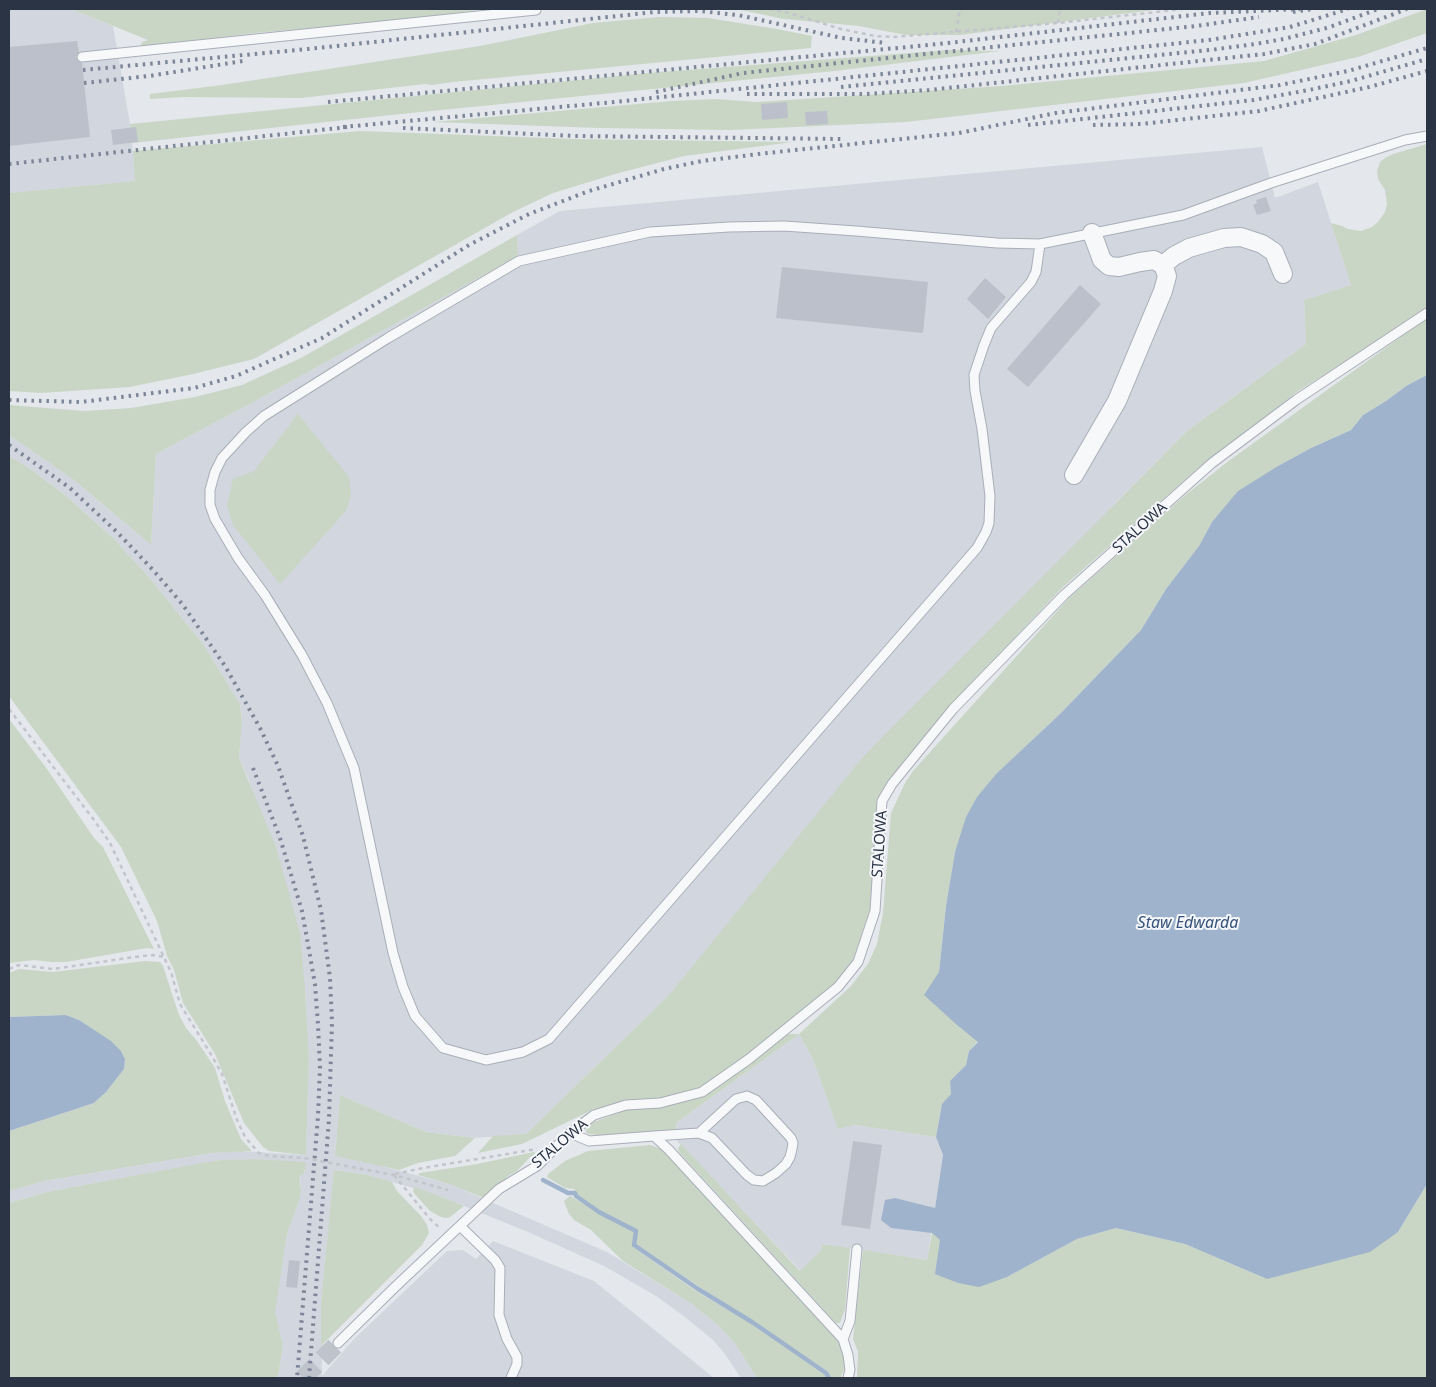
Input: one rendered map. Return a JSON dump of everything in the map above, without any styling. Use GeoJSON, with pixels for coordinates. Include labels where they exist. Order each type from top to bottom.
{"type":"FeatureCollection","features":[{"type":"Feature","properties":{"kind":"street"},"geometry":{"type":"LineString","coordinates":[[1074,475],[1117,401],[1166,283],[1167,276],[1164,265],[1157,261],[1147,260],[1120,267],[1109,266],[1102,260],[1092,233]]}},
{"type":"Feature","properties":{"kind":"street"},"geometry":{"type":"LineString","coordinates":[[1164,265],[1174,256],[1189,248],[1224,238],[1240,237],[1262,244],[1274,252],[1283,274]]}},
{"type":"Feature","properties":{"kind":"lane"},"geometry":{"type":"LineString","coordinates":[[82,57],[536,10]]}},
{"type":"Feature","properties":{"kind":"lane"},"geometry":{"type":"LineString","coordinates":[[1040,244],[1036,272],[1031,282],[991,328],[974,374],[990,496],[989,522],[977,548],[549,1039],[523,1052],[486,1060],[443,1048],[415,1016],[403,987],[393,954],[354,768],[327,703],[302,655],[265,596],[238,558],[215,519],[210,505],[210,490],[215,472],[222,458],[246,432],[264,416],[388,338],[519,262],[650,232],[729,227],[784,226],[856,230],[997,243],[1040,244],[1183,215],[1271,183],[1405,140],[1427,136]]}},
{"type":"Feature","properties":{"kind":"lane","name":"STALOWA"},"geometry":{"type":"LineString","coordinates":[[338,1343],[499,1190],[537,1166],[570,1133],[594,1115],[626,1105],[660,1103],[702,1092],[749,1059],[838,987],[858,962],[875,911],[882,801],[892,784],[953,709],[1064,595],[1212,463],[1296,400],[1427,313]]}},
{"type":"Feature","properties":{"kind":"lane"},"geometry":{"type":"LineString","coordinates":[[570,1133],[589,1141],[698,1133],[712,1138],[747,1175],[754,1180],[763,1181],[776,1174],[786,1164],[790,1157],[793,1143],[791,1138],[756,1100],[747,1096],[736,1099],[698,1133]]}},
{"type":"Feature","properties":{"kind":"lane"},"geometry":{"type":"LineString","coordinates":[[654,1136],[843,1339],[850,1370],[848,1378]]}},
{"type":"Feature","properties":{"kind":"lane"},"geometry":{"type":"LineString","coordinates":[[460,1226],[495,1260],[500,1268],[500,1315],[507,1339],[517,1356],[517,1364],[511,1378]]}},
{"type":"Feature","properties":{"kind":"lane"},"geometry":{"type":"LineString","coordinates":[[843,1339],[850,1321],[857,1249]]}},
{"type":"Feature","properties":{"kind":"path"},"geometry":{"type":"LineString","coordinates":[[769,9],[841,29],[884,37],[1058,23],[1151,10],[1183,9]]}},
{"type":"Feature","properties":{"kind":"path"},"geometry":{"type":"LineString","coordinates":[[956,32],[960,9]]}},
{"type":"Feature","properties":{"kind":"path"},"geometry":{"type":"LineString","coordinates":[[1058,23],[1060,9]]}},
{"type":"Feature","properties":{"kind":"path"},"geometry":{"type":"LineString","coordinates":[[9,709],[94,820],[110,844],[171,972],[180,1004],[222,1074],[237,1120],[245,1137],[259,1153],[269,1156],[304,1158],[394,1175],[448,1190]]}},
{"type":"Feature","properties":{"kind":"path"},"geometry":{"type":"LineString","coordinates":[[9,969],[18,965],[53,969],[134,957],[153,955],[164,957]]}},
{"type":"Feature","properties":{"kind":"path"},"geometry":{"type":"LineString","coordinates":[[394,1175],[423,1168],[556,1146]]}},
{"type":"Feature","properties":{"kind":"path"},"geometry":{"type":"LineString","coordinates":[[394,1175],[430,1219],[449,1236]]}},
{"type":"Feature","properties":{"kind":"shaded area"},"geometry":{"type":"Polygon","coordinates":[[[9,9],[71,9],[113,26],[130,124],[136,181],[9,193],[9,9]]]}},
{"type":"Feature","properties":{"kind":"shaded area"},"geometry":{"type":"Polygon","coordinates":[[[1262,147],[1275,198],[1318,182],[1351,285],[1304,300],[1306,344],[1187,431],[1114,504],[669,995],[526,1134],[475,1138],[426,1132],[340,1095],[335,1156],[370,1163],[449,1184],[607,1252],[692,1304],[720,1327],[734,1342],[757,1378],[741,1378],[713,1340],[685,1317],[656,1296],[604,1266],[528,1232],[437,1195],[368,1175],[335,1170],[321,1303],[322,1376],[354,1339],[447,1251],[463,1250],[476,1259],[493,1241],[594,1281],[714,1378],[275,1378],[278,1376],[283,1346],[274,1312],[287,1234],[300,1198],[299,1176],[303,1175],[305,1171],[305,1163],[254,1159],[221,1160],[47,1192],[9,1203],[9,1191],[44,1181],[212,1153],[241,1151],[306,1155],[309,1057],[305,989],[249,780],[239,758],[242,716],[240,704],[203,644],[148,576],[113,538],[65,495],[29,468],[9,456],[9,435],[74,480],[151,545],[156,454],[518,256],[517,235],[560,211],[1262,147]]]}},
{"type":"Feature","properties":{"kind":"shaded area"},"geometry":{"type":"Polygon","coordinates":[[[799,1034],[812,1057],[838,1128],[855,1125],[936,1137],[943,1155],[927,1260],[822,1244],[821,1250],[801,1271],[677,1141],[676,1123],[799,1034]]]}},
{"type":"Feature","properties":{"kind":"green space"},"geometry":{"type":"Polygon","coordinates":[[[71,9],[485,9],[403,20],[255,33],[140,47],[142,42],[148,40],[71,9]]]}},
{"type":"Feature","properties":{"kind":"green space"},"geometry":{"type":"Polygon","coordinates":[[[736,9],[1161,9],[960,35],[906,35],[859,26],[784,19],[736,9]]]}},
{"type":"Feature","properties":{"kind":"green space"},"geometry":{"type":"Polygon","coordinates":[[[1427,9],[1427,33],[1358,57],[1244,83],[906,122],[730,130],[599,128],[433,122],[672,101],[716,99],[757,102],[1002,86],[1264,61],[1356,35],[1427,9]]]}},
{"type":"Feature","properties":{"kind":"green space"},"geometry":{"type":"Polygon","coordinates":[[[660,17],[708,18],[812,36],[811,48],[432,85],[425,84],[301,98],[184,97],[150,99],[150,94],[480,46],[593,23],[660,17]]]}},
{"type":"Feature","properties":{"kind":"green space"},"geometry":{"type":"Polygon","coordinates":[[[949,50],[1000,51],[834,71],[132,143],[130,124],[649,73],[949,50]]]}},
{"type":"Feature","properties":{"kind":"green space"},"geometry":{"type":"Polygon","coordinates":[[[360,131],[574,139],[793,142],[684,156],[553,193],[513,212],[254,359],[130,387],[41,393],[9,391],[9,193],[135,181],[133,151],[360,131]]]}},
{"type":"Feature","properties":{"kind":"green space"},"geometry":{"type":"Polygon","coordinates":[[[1427,144],[1427,307],[1383,338],[1298,391],[1195,471],[1063,587],[947,709],[889,782],[877,808],[870,909],[853,960],[835,984],[746,1056],[701,1089],[660,1100],[625,1102],[594,1109],[522,1144],[478,1153],[493,1136],[526,1134],[669,995],[863,757],[1187,431],[1306,344],[1304,300],[1351,285],[1331,223],[1361,231],[1372,227],[1385,212],[1387,204],[1385,190],[1378,179],[1377,171],[1380,162],[1393,154],[1427,144]]]}},
{"type":"Feature","properties":{"kind":"green space"},"geometry":{"type":"Polygon","coordinates":[[[517,235],[518,256],[156,454],[151,545],[74,480],[9,435],[9,405],[84,411],[131,408],[195,397],[242,385],[301,358],[517,235]]]}},
{"type":"Feature","properties":{"kind":"green space"},"geometry":{"type":"Polygon","coordinates":[[[1427,318],[1427,375],[1406,386],[1363,415],[1351,430],[1311,448],[1278,466],[1212,522],[1199,546],[1166,589],[1141,630],[1060,714],[997,773],[955,852],[946,906],[939,972],[957,1025],[978,1041],[969,1051],[966,1065],[950,1081],[951,1094],[941,1109],[936,1137],[855,1125],[838,1129],[812,1057],[799,1034],[850,987],[868,964],[877,944],[883,913],[891,813],[905,783],[913,771],[1068,599],[1183,497],[1230,460],[1427,318]]]}},
{"type":"Feature","properties":{"kind":"green space"},"geometry":{"type":"Polygon","coordinates":[[[298,414],[349,477],[351,495],[346,511],[280,584],[233,525],[227,506],[233,479],[254,471],[298,414]]]}},
{"type":"Feature","properties":{"kind":"green space"},"geometry":{"type":"Polygon","coordinates":[[[9,456],[29,468],[65,495],[113,538],[148,576],[203,644],[240,704],[242,721],[239,758],[276,847],[300,933],[309,1057],[306,1155],[269,1151],[263,1147],[244,1123],[215,1054],[183,1003],[157,921],[121,847],[9,696],[9,456]]]}},
{"type":"Feature","properties":{"kind":"green space"},"geometry":{"type":"Polygon","coordinates":[[[9,719],[47,769],[94,838],[103,847],[154,949],[147,948],[66,962],[34,960],[9,963],[9,719]]]}},
{"type":"Feature","properties":{"kind":"green space"},"geometry":{"type":"Polygon","coordinates":[[[145,961],[160,962],[163,966],[179,1015],[186,1028],[215,1068],[225,1101],[241,1139],[252,1151],[212,1153],[44,1181],[9,1191],[9,1131],[94,1103],[106,1092],[124,1069],[125,1059],[121,1051],[79,1020],[66,1015],[9,1017],[9,973],[19,969],[53,972],[145,961]]]}},
{"type":"Feature","properties":{"kind":"green space"},"geometry":{"type":"Polygon","coordinates":[[[788,1034],[799,1034],[676,1123],[676,1129],[600,1135],[588,1134],[586,1132],[586,1129],[594,1122],[632,1108],[704,1095],[788,1034]]]}},
{"type":"Feature","properties":{"kind":"green space"},"geometry":{"type":"Polygon","coordinates":[[[340,1095],[426,1132],[475,1138],[455,1156],[418,1163],[399,1170],[335,1156],[340,1095]]]}},
{"type":"Feature","properties":{"kind":"green space"},"geometry":{"type":"Polygon","coordinates":[[[681,1144],[800,1271],[821,1250],[822,1244],[850,1248],[845,1309],[840,1323],[836,1323],[833,1320],[679,1152],[678,1148],[681,1144]]]}},
{"type":"Feature","properties":{"kind":"green space"},"geometry":{"type":"Polygon","coordinates":[[[650,1145],[665,1150],[841,1343],[846,1366],[840,1378],[830,1378],[827,1371],[636,1245],[637,1230],[600,1211],[578,1195],[574,1189],[565,1188],[547,1177],[548,1174],[565,1161],[588,1151],[650,1145]]]}},
{"type":"Feature","properties":{"kind":"green space"},"geometry":{"type":"Polygon","coordinates":[[[534,1152],[536,1154],[530,1157],[517,1171],[508,1176],[484,1198],[449,1184],[418,1175],[420,1173],[534,1152]]]}},
{"type":"Feature","properties":{"kind":"green space"},"geometry":{"type":"Polygon","coordinates":[[[254,1159],[306,1162],[303,1175],[299,1176],[300,1198],[287,1234],[275,1312],[283,1346],[278,1376],[275,1378],[9,1378],[9,1203],[47,1192],[202,1163],[221,1160],[254,1159]]]}},
{"type":"Feature","properties":{"kind":"green space"},"geometry":{"type":"Polygon","coordinates":[[[334,1170],[368,1175],[392,1182],[397,1191],[421,1216],[427,1225],[429,1233],[422,1245],[321,1346],[321,1303],[334,1170]]]}},
{"type":"Feature","properties":{"kind":"green space"},"geometry":{"type":"Polygon","coordinates":[[[1427,1184],[1427,1378],[857,1378],[858,1352],[853,1339],[863,1250],[927,1260],[932,1233],[1007,1277],[1077,1239],[1116,1228],[1185,1244],[1267,1279],[1398,1232],[1427,1184]]]}},
{"type":"Feature","properties":{"kind":"green space"},"geometry":{"type":"Polygon","coordinates":[[[414,1187],[464,1206],[450,1217],[441,1217],[430,1211],[413,1192],[414,1187]]]}},
{"type":"Feature","properties":{"kind":"green space"},"geometry":{"type":"Polygon","coordinates":[[[570,1196],[634,1232],[633,1247],[699,1293],[752,1324],[824,1374],[826,1378],[757,1378],[734,1342],[720,1327],[692,1304],[623,1261],[591,1230],[574,1220],[569,1214],[564,1201],[570,1196]]]}},
{"type":"Feature","properties":{"kind":"water","name":"Staw Edwarda"},"geometry":{"type":"Polygon","coordinates":[[[1427,375],[1427,1184],[1398,1232],[1370,1252],[1267,1279],[1185,1244],[1116,1228],[1077,1239],[1007,1277],[979,1287],[958,1283],[935,1274],[940,1240],[932,1233],[891,1228],[881,1220],[885,1200],[895,1198],[935,1208],[943,1155],[936,1137],[942,1104],[951,1094],[950,1081],[966,1065],[969,1051],[978,1042],[924,995],[939,972],[946,906],[955,852],[966,817],[977,797],[997,773],[1060,714],[1141,630],[1166,589],[1199,546],[1212,522],[1238,491],[1311,448],[1351,430],[1363,415],[1406,386],[1427,375]]]}},
{"type":"Feature","properties":{"kind":"water"},"geometry":{"type":"Polygon","coordinates":[[[66,1015],[79,1020],[111,1041],[121,1051],[125,1059],[124,1069],[106,1092],[94,1103],[9,1131],[9,1017],[66,1015]]]}},
{"type":"Feature","properties":{"kind":"building"},"geometry":{"type":"Polygon","coordinates":[[[77,41],[79,52],[76,58],[82,63],[90,137],[9,146],[9,47],[77,41]]]}},
{"type":"Feature","properties":{"kind":"building"},"geometry":{"type":"Polygon","coordinates":[[[787,102],[788,118],[762,120],[761,104],[787,102]]]}},
{"type":"Feature","properties":{"kind":"building"},"geometry":{"type":"Polygon","coordinates":[[[827,111],[828,124],[806,125],[805,112],[827,111]]]}},
{"type":"Feature","properties":{"kind":"building"},"geometry":{"type":"Polygon","coordinates":[[[136,127],[138,142],[113,145],[111,130],[136,127]]]}},
{"type":"Feature","properties":{"kind":"building"},"geometry":{"type":"Polygon","coordinates":[[[1266,197],[1271,211],[1257,215],[1253,205],[1257,203],[1256,200],[1266,197]]]}},
{"type":"Feature","properties":{"kind":"building"},"geometry":{"type":"Polygon","coordinates":[[[782,267],[928,282],[923,333],[776,318],[782,267]]]}},
{"type":"Feature","properties":{"kind":"building"},"geometry":{"type":"Polygon","coordinates":[[[985,278],[1006,297],[988,319],[967,299],[985,278]]]}},
{"type":"Feature","properties":{"kind":"building"},"geometry":{"type":"Polygon","coordinates":[[[1080,285],[1101,304],[1028,387],[1007,369],[1080,285]]]}},
{"type":"Feature","properties":{"kind":"building"},"geometry":{"type":"Polygon","coordinates":[[[853,1141],[882,1145],[870,1229],[841,1225],[853,1141]]]}},
{"type":"Feature","properties":{"kind":"building"},"geometry":{"type":"Polygon","coordinates":[[[289,1260],[300,1261],[297,1288],[286,1287],[289,1260]]]}},
{"type":"Feature","properties":{"kind":"waterway"},"geometry":{"type":"LineString","coordinates":[[543,1180],[568,1193],[575,1193],[576,1196],[599,1212],[636,1231],[634,1245],[698,1289],[752,1322],[826,1373],[829,1378]]}},
{"type":"Feature","properties":{"kind":"tunnel"},"geometry":{"type":"LineString","coordinates":[[303,1378],[338,1343]]}},
{"type":"Feature","properties":{"kind":"railway"},"geometry":{"type":"LineString","coordinates":[[328,102],[939,44],[1210,13],[1300,9]]}},
{"type":"Feature","properties":{"kind":"railway"},"geometry":{"type":"LineString","coordinates":[[1293,12],[1313,9]]}},
{"type":"Feature","properties":{"kind":"railway"},"geometry":{"type":"LineString","coordinates":[[343,127],[614,102],[1209,40],[1290,27],[1348,9]]}},
{"type":"Feature","properties":{"kind":"railway"},"geometry":{"type":"LineString","coordinates":[[841,87],[1255,44],[1284,39],[1330,27],[1378,9]]}},
{"type":"Feature","properties":{"kind":"railway"},"geometry":{"type":"LineString","coordinates":[[747,94],[866,94],[929,90],[1264,54],[1315,44],[1407,9]]}},
{"type":"Feature","properties":{"kind":"railway"},"geometry":{"type":"LineString","coordinates":[[83,70],[308,49],[655,12],[699,11],[738,15],[842,38],[886,43]]}},
{"type":"Feature","properties":{"kind":"railway"},"geometry":{"type":"LineString","coordinates":[[656,92],[743,73],[1196,26],[1259,17]]}},
{"type":"Feature","properties":{"kind":"railway"},"geometry":{"type":"LineString","coordinates":[[9,400],[81,402],[194,388],[236,376],[322,338],[469,245],[529,214],[589,191],[664,169],[702,161],[767,153],[959,133],[1056,113],[1280,85],[1348,71],[1427,48]]}},
{"type":"Feature","properties":{"kind":"railway"},"geometry":{"type":"LineString","coordinates":[[1028,125],[1254,100],[1351,81],[1427,59]]}},
{"type":"Feature","properties":{"kind":"railway"},"geometry":{"type":"LineString","coordinates":[[84,83],[149,76],[243,61]]}},
{"type":"Feature","properties":{"kind":"railway"},"geometry":{"type":"LineString","coordinates":[[1093,125],[1141,124],[1259,111],[1369,87],[1427,71]]}},
{"type":"Feature","properties":{"kind":"railway"},"geometry":{"type":"LineString","coordinates":[[9,164],[348,127]]}},
{"type":"Feature","properties":{"kind":"railway"},"geometry":{"type":"LineString","coordinates":[[403,128],[576,136],[843,139]]}},
{"type":"Feature","properties":{"kind":"railway"},"geometry":{"type":"LineString","coordinates":[[9,445],[70,488],[118,533],[183,605],[225,666],[260,728],[278,766],[303,836],[321,910],[330,978],[332,1022],[329,1119],[309,1378]]}},
{"type":"Feature","properties":{"kind":"railway"},"geometry":{"type":"LineString","coordinates":[[253,768],[280,838],[302,911],[315,984],[318,1025],[320,1067],[318,1116],[297,1378]]}}]}
